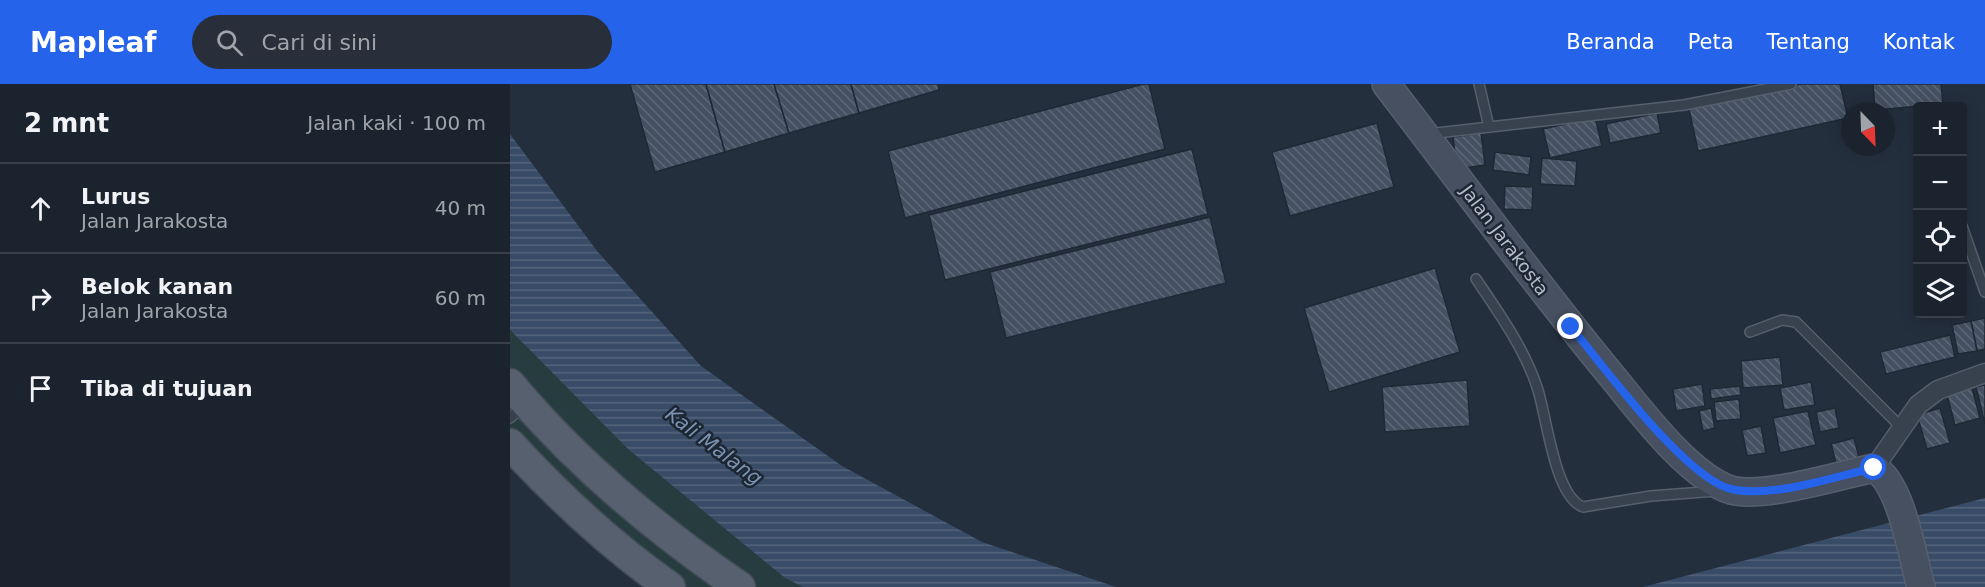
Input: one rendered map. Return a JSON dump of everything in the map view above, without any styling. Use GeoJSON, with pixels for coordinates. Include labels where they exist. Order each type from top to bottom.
{"type":"FeatureCollection","features":[{"type":"Feature","properties":{"kind":"main road"},"geometry":{"type":"LineString","coordinates":[[516,402],[583,464],[661,530],[740,587]]}},
{"type":"Feature","properties":{"kind":"main road"},"geometry":{"type":"LineString","coordinates":[[510,444],[555,492],[645,570],[670,587]]}},
{"type":"Feature","properties":{"kind":"street","name":"Jalan Jarakosta"},"geometry":{"type":"LineString","coordinates":[[1386,84],[1571,327],[1658,432],[1693,465],[1732,490]]}},
{"type":"Feature","properties":{"kind":"street"},"geometry":{"type":"LineString","coordinates":[[1874,468],[1918,405],[1938,390],[1985,373]]}},
{"type":"Feature","properties":{"kind":"street"},"geometry":{"type":"LineString","coordinates":[[1732,490],[1774,490],[1874,468],[1884,474],[1898,505],[1921,587]]}},
{"type":"Feature","properties":{"kind":"lane"},"geometry":{"type":"LineString","coordinates":[[1479,84],[1489,127]]}},
{"type":"Feature","properties":{"kind":"lane"},"geometry":{"type":"LineString","coordinates":[[1424,134],[1684,105],[1791,84]]}},
{"type":"Feature","properties":{"kind":"lane"},"geometry":{"type":"LineString","coordinates":[[1967,240],[1985,292]]}},
{"type":"Feature","properties":{"kind":"lane"},"geometry":{"type":"LineString","coordinates":[[1476,279],[1511,331],[1537,386],[1563,488],[1575,504],[1583,507],[1651,496],[1732,490]]}},
{"type":"Feature","properties":{"kind":"lane"},"geometry":{"type":"LineString","coordinates":[[1750,332],[1782,320],[1796,322],[1901,427]]}},
{"type":"Feature","properties":{"kind":"green space"},"geometry":{"type":"Polygon","coordinates":[[[510,330],[629,450],[785,578],[803,587],[670,587],[510,444],[510,330]]]}},
{"type":"Feature","properties":{"kind":"water","name":"Kali Malang"},"geometry":{"type":"Polygon","coordinates":[[[510,134],[597,251],[701,366],[842,466],[982,542],[1116,587],[803,587],[785,578],[629,450],[510,330],[510,134]]]}},
{"type":"Feature","properties":{"kind":"water"},"geometry":{"type":"Polygon","coordinates":[[[1985,498],[1985,587],[1643,587],[1985,498]]]}},
{"type":"Feature","properties":{"kind":"building"},"geometry":{"type":"Polygon","coordinates":[[[630,84],[706,84],[725,152],[655,172],[630,84]]]}},
{"type":"Feature","properties":{"kind":"building"},"geometry":{"type":"Polygon","coordinates":[[[706,84],[774,84],[789,133],[725,152],[706,84]]]}},
{"type":"Feature","properties":{"kind":"building"},"geometry":{"type":"Polygon","coordinates":[[[774,84],[851,84],[859,113],[789,133],[774,84]]]}},
{"type":"Feature","properties":{"kind":"building"},"geometry":{"type":"Polygon","coordinates":[[[851,84],[938,84],[939,90],[859,113],[851,84]]]}},
{"type":"Feature","properties":{"kind":"building"},"geometry":{"type":"Polygon","coordinates":[[[1149,84],[1165,149],[905,218],[888,151],[1149,84]]]}},
{"type":"Feature","properties":{"kind":"building"},"geometry":{"type":"Polygon","coordinates":[[[1801,84],[1840,84],[1844,102],[1841,102],[1841,120],[1698,151],[1689,109],[1801,84]]]}},
{"type":"Feature","properties":{"kind":"building"},"geometry":{"type":"Polygon","coordinates":[[[1873,84],[1941,84],[1943,102],[1913,102],[1913,107],[1895,108],[1895,102],[1874,102],[1873,84]]]}},
{"type":"Feature","properties":{"kind":"building"},"geometry":{"type":"Polygon","coordinates":[[[1657,113],[1661,133],[1610,143],[1606,124],[1657,113]]]}},
{"type":"Feature","properties":{"kind":"building"},"geometry":{"type":"Polygon","coordinates":[[[1595,117],[1602,146],[1550,158],[1543,129],[1595,117]]]}},
{"type":"Feature","properties":{"kind":"building"},"geometry":{"type":"Polygon","coordinates":[[[1377,123],[1394,187],[1290,216],[1272,152],[1377,123]]]}},
{"type":"Feature","properties":{"kind":"building"},"geometry":{"type":"Polygon","coordinates":[[[1481,133],[1485,165],[1457,169],[1453,137],[1481,133]]]}},
{"type":"Feature","properties":{"kind":"building"},"geometry":{"type":"Polygon","coordinates":[[[1192,149],[1208,214],[945,280],[929,215],[1192,149]]]}},
{"type":"Feature","properties":{"kind":"building"},"geometry":{"type":"Polygon","coordinates":[[[1495,152],[1531,157],[1529,175],[1493,170],[1495,152]]]}},
{"type":"Feature","properties":{"kind":"building"},"geometry":{"type":"Polygon","coordinates":[[[1542,158],[1577,161],[1575,186],[1540,184],[1542,158]]]}},
{"type":"Feature","properties":{"kind":"building"},"geometry":{"type":"Polygon","coordinates":[[[1505,186],[1533,187],[1532,210],[1504,209],[1505,186]]]}},
{"type":"Feature","properties":{"kind":"building"},"geometry":{"type":"Polygon","coordinates":[[[1210,217],[1226,283],[1006,338],[990,272],[1210,217]]]}},
{"type":"Feature","properties":{"kind":"building"},"geometry":{"type":"Polygon","coordinates":[[[1435,268],[1460,352],[1329,392],[1304,308],[1435,268]]]}},
{"type":"Feature","properties":{"kind":"building"},"geometry":{"type":"Polygon","coordinates":[[[1985,318],[1985,349],[1977,351],[1971,321],[1985,318]]]}},
{"type":"Feature","properties":{"kind":"building"},"geometry":{"type":"Polygon","coordinates":[[[1971,321],[1977,351],[1958,354],[1952,325],[1971,321]]]}},
{"type":"Feature","properties":{"kind":"building"},"geometry":{"type":"Polygon","coordinates":[[[1950,335],[1955,357],[1886,374],[1880,352],[1950,335]]]}},
{"type":"Feature","properties":{"kind":"building"},"geometry":{"type":"Polygon","coordinates":[[[1780,357],[1783,385],[1743,388],[1741,361],[1780,357]]]}},
{"type":"Feature","properties":{"kind":"building"},"geometry":{"type":"Polygon","coordinates":[[[1467,380],[1470,426],[1385,432],[1382,387],[1467,380]]]}},
{"type":"Feature","properties":{"kind":"building"},"geometry":{"type":"Polygon","coordinates":[[[1811,382],[1815,405],[1784,410],[1780,388],[1811,382]]]}},
{"type":"Feature","properties":{"kind":"building"},"geometry":{"type":"Polygon","coordinates":[[[1702,384],[1705,406],[1676,411],[1673,389],[1702,384]]]}},
{"type":"Feature","properties":{"kind":"building"},"geometry":{"type":"Polygon","coordinates":[[[1985,385],[1985,424],[1976,387],[1985,385]]]}},
{"type":"Feature","properties":{"kind":"building"},"geometry":{"type":"Polygon","coordinates":[[[1740,386],[1741,395],[1711,399],[1710,389],[1740,386]]]}},
{"type":"Feature","properties":{"kind":"building"},"geometry":{"type":"Polygon","coordinates":[[[1972,388],[1980,418],[1955,425],[1947,395],[1972,388]]]}},
{"type":"Feature","properties":{"kind":"building"},"geometry":{"type":"Polygon","coordinates":[[[1739,399],[1741,419],[1716,421],[1714,402],[1739,399]]]}},
{"type":"Feature","properties":{"kind":"building"},"geometry":{"type":"Polygon","coordinates":[[[1711,408],[1715,428],[1703,431],[1699,411],[1711,408]]]}},
{"type":"Feature","properties":{"kind":"building"},"geometry":{"type":"Polygon","coordinates":[[[1835,408],[1839,428],[1820,432],[1816,412],[1835,408]]]}},
{"type":"Feature","properties":{"kind":"building"},"geometry":{"type":"Polygon","coordinates":[[[1940,408],[1950,443],[1927,449],[1917,415],[1940,408]]]}},
{"type":"Feature","properties":{"kind":"building"},"geometry":{"type":"Polygon","coordinates":[[[1808,411],[1816,445],[1780,453],[1773,418],[1808,411]]]}},
{"type":"Feature","properties":{"kind":"building"},"geometry":{"type":"Polygon","coordinates":[[[1761,426],[1766,453],[1747,456],[1742,430],[1761,426]]]}},
{"type":"Feature","properties":{"kind":"building"},"geometry":{"type":"Polygon","coordinates":[[[1854,438],[1859,457],[1836,463],[1831,444],[1854,438]]]}},
{"type":"Feature","properties":{"kind":"route"},"geometry":{"type":"LineString","coordinates":[[1571,327],[1658,432],[1693,465],[1732,490],[1774,490],[1874,468]]}}]}
